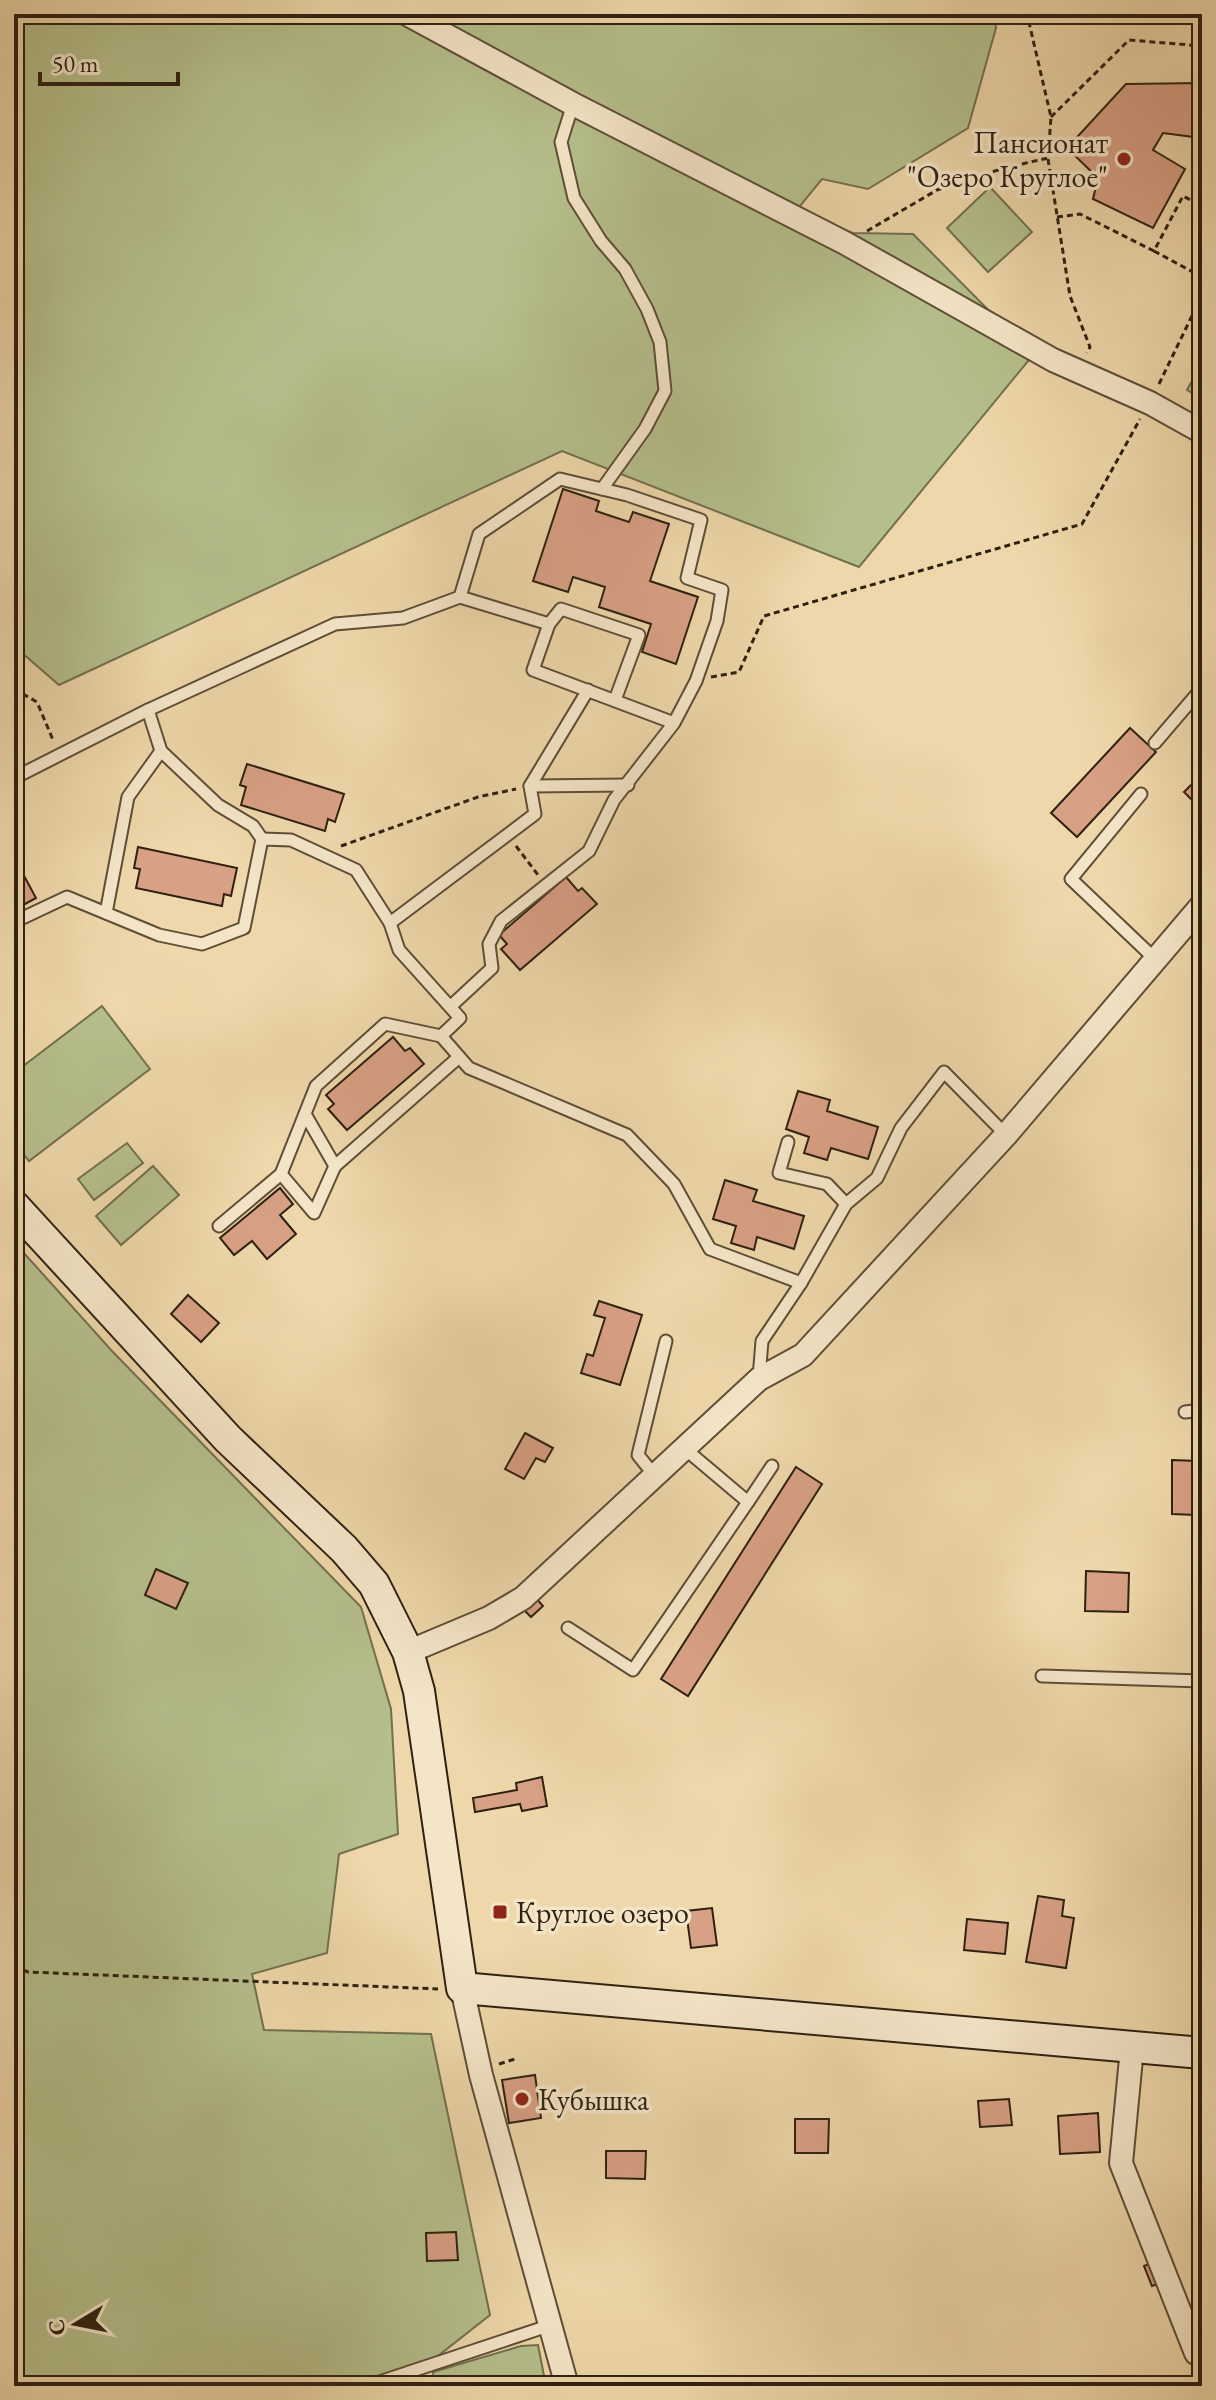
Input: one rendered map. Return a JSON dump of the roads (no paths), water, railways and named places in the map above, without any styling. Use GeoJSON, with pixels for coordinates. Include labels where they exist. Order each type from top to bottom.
{"type":"FeatureCollection","features":[{"type":"Feature","properties":{"kind":"main road"},"geometry":{"type":"LineString","coordinates":[[14,1206],[228,1439],[344,1549],[374,1584],[408,1652],[419,1691],[462,1988],[1202,2053]]}},
{"type":"Feature","properties":{"kind":"street"},"geometry":{"type":"LineString","coordinates":[[407,14],[573,104],[845,243],[1078,371],[1150,403],[1202,432]]}},
{"type":"Feature","properties":{"kind":"street"},"geometry":{"type":"LineString","coordinates":[[408,1652],[489,1618],[523,1598],[759,1379],[803,1355],[1006,1135],[1202,905]]}},
{"type":"Feature","properties":{"kind":"street"},"geometry":{"type":"LineString","coordinates":[[462,1988],[548,2326],[567,2386]]}},
{"type":"Feature","properties":{"kind":"street"},"geometry":{"type":"LineString","coordinates":[[1132,2048],[1121,2163],[1196,2353]]}},
{"type":"Feature","properties":{"kind":"lane"},"geometry":{"type":"LineString","coordinates":[[573,104],[561,142],[574,198],[601,241],[625,269],[647,309],[660,342],[665,391],[645,429],[602,489]]}},
{"type":"Feature","properties":{"kind":"lane"},"geometry":{"type":"LineString","coordinates":[[451,1006],[492,968],[489,944],[501,921],[589,851],[614,800],[674,723],[696,681],[717,621],[722,590],[687,578],[701,520],[560,479],[479,534],[460,597]]}},
{"type":"Feature","properties":{"kind":"lane"},"geometry":{"type":"LineString","coordinates":[[14,778],[148,710],[335,624],[403,618],[460,597],[549,624]]}},
{"type":"Feature","properties":{"kind":"lane"},"geometry":{"type":"LineString","coordinates":[[615,700],[639,635],[561,609],[549,624],[533,670],[674,723]]}},
{"type":"Feature","properties":{"kind":"lane"},"geometry":{"type":"LineString","coordinates":[[1155,743],[1202,688]]}},
{"type":"Feature","properties":{"kind":"lane"},"geometry":{"type":"LineString","coordinates":[[390,923],[535,814],[530,786],[588,690]]}},
{"type":"Feature","properties":{"kind":"lane"},"geometry":{"type":"LineString","coordinates":[[14,922],[67,897],[159,935],[202,944],[244,928],[262,839],[253,826],[218,805],[161,751],[148,710]]}},
{"type":"Feature","properties":{"kind":"lane"},"geometry":{"type":"LineString","coordinates":[[106,913],[128,797],[161,751]]}},
{"type":"Feature","properties":{"kind":"lane"},"geometry":{"type":"LineString","coordinates":[[530,786],[628,785]]}},
{"type":"Feature","properties":{"kind":"lane"},"geometry":{"type":"LineString","coordinates":[[1141,794],[1071,879],[1156,960]]}},
{"type":"Feature","properties":{"kind":"lane"},"geometry":{"type":"LineString","coordinates":[[262,839],[291,840],[356,870],[390,923],[399,950],[460,1018],[441,1036]]}},
{"type":"Feature","properties":{"kind":"lane"},"geometry":{"type":"LineString","coordinates":[[219,1226],[281,1174],[316,1086],[385,1024],[441,1036],[469,1068],[627,1135],[674,1184],[710,1249],[801,1283]]}},
{"type":"Feature","properties":{"kind":"lane"},"geometry":{"type":"LineString","coordinates":[[281,1174],[314,1213],[335,1166],[459,1057]]}},
{"type":"Feature","properties":{"kind":"lane"},"geometry":{"type":"LineString","coordinates":[[759,1379],[762,1341],[801,1283],[846,1204],[877,1178],[901,1128],[944,1072],[1006,1135]]}},
{"type":"Feature","properties":{"kind":"lane"},"geometry":{"type":"LineString","coordinates":[[305,1114],[335,1166]]}},
{"type":"Feature","properties":{"kind":"lane"},"geometry":{"type":"LineString","coordinates":[[788,1142],[779,1173],[827,1184],[846,1204]]}},
{"type":"Feature","properties":{"kind":"lane"},"geometry":{"type":"LineString","coordinates":[[655,1476],[638,1455],[666,1341]]}},
{"type":"Feature","properties":{"kind":"lane"},"geometry":{"type":"LineString","coordinates":[[1185,1412],[1202,1410]]}},
{"type":"Feature","properties":{"kind":"lane"},"geometry":{"type":"LineString","coordinates":[[684,1448],[748,1502]]}},
{"type":"Feature","properties":{"kind":"lane"},"geometry":{"type":"LineString","coordinates":[[568,1628],[633,1670],[772,1466]]}},
{"type":"Feature","properties":{"kind":"lane"},"geometry":{"type":"LineString","coordinates":[[1042,1676],[1202,1681]]}},
{"type":"Feature","properties":{"kind":"lane"},"geometry":{"type":"LineString","coordinates":[[367,2386],[548,2326]]}},
{"type":"Feature","properties":{"kind":"place","name":"Пансионат \"Озеро Круглое\""},"geometry":{"type":"Point","coordinates":[1124,159]}},
{"type":"Feature","properties":{"kind":"place","name":"Круглое озеро"},"geometry":{"type":"Point","coordinates":[500,1912]}},
{"type":"Feature","properties":{"kind":"place","name":"Кубышка"},"geometry":{"type":"Point","coordinates":[522,2099]}}]}
